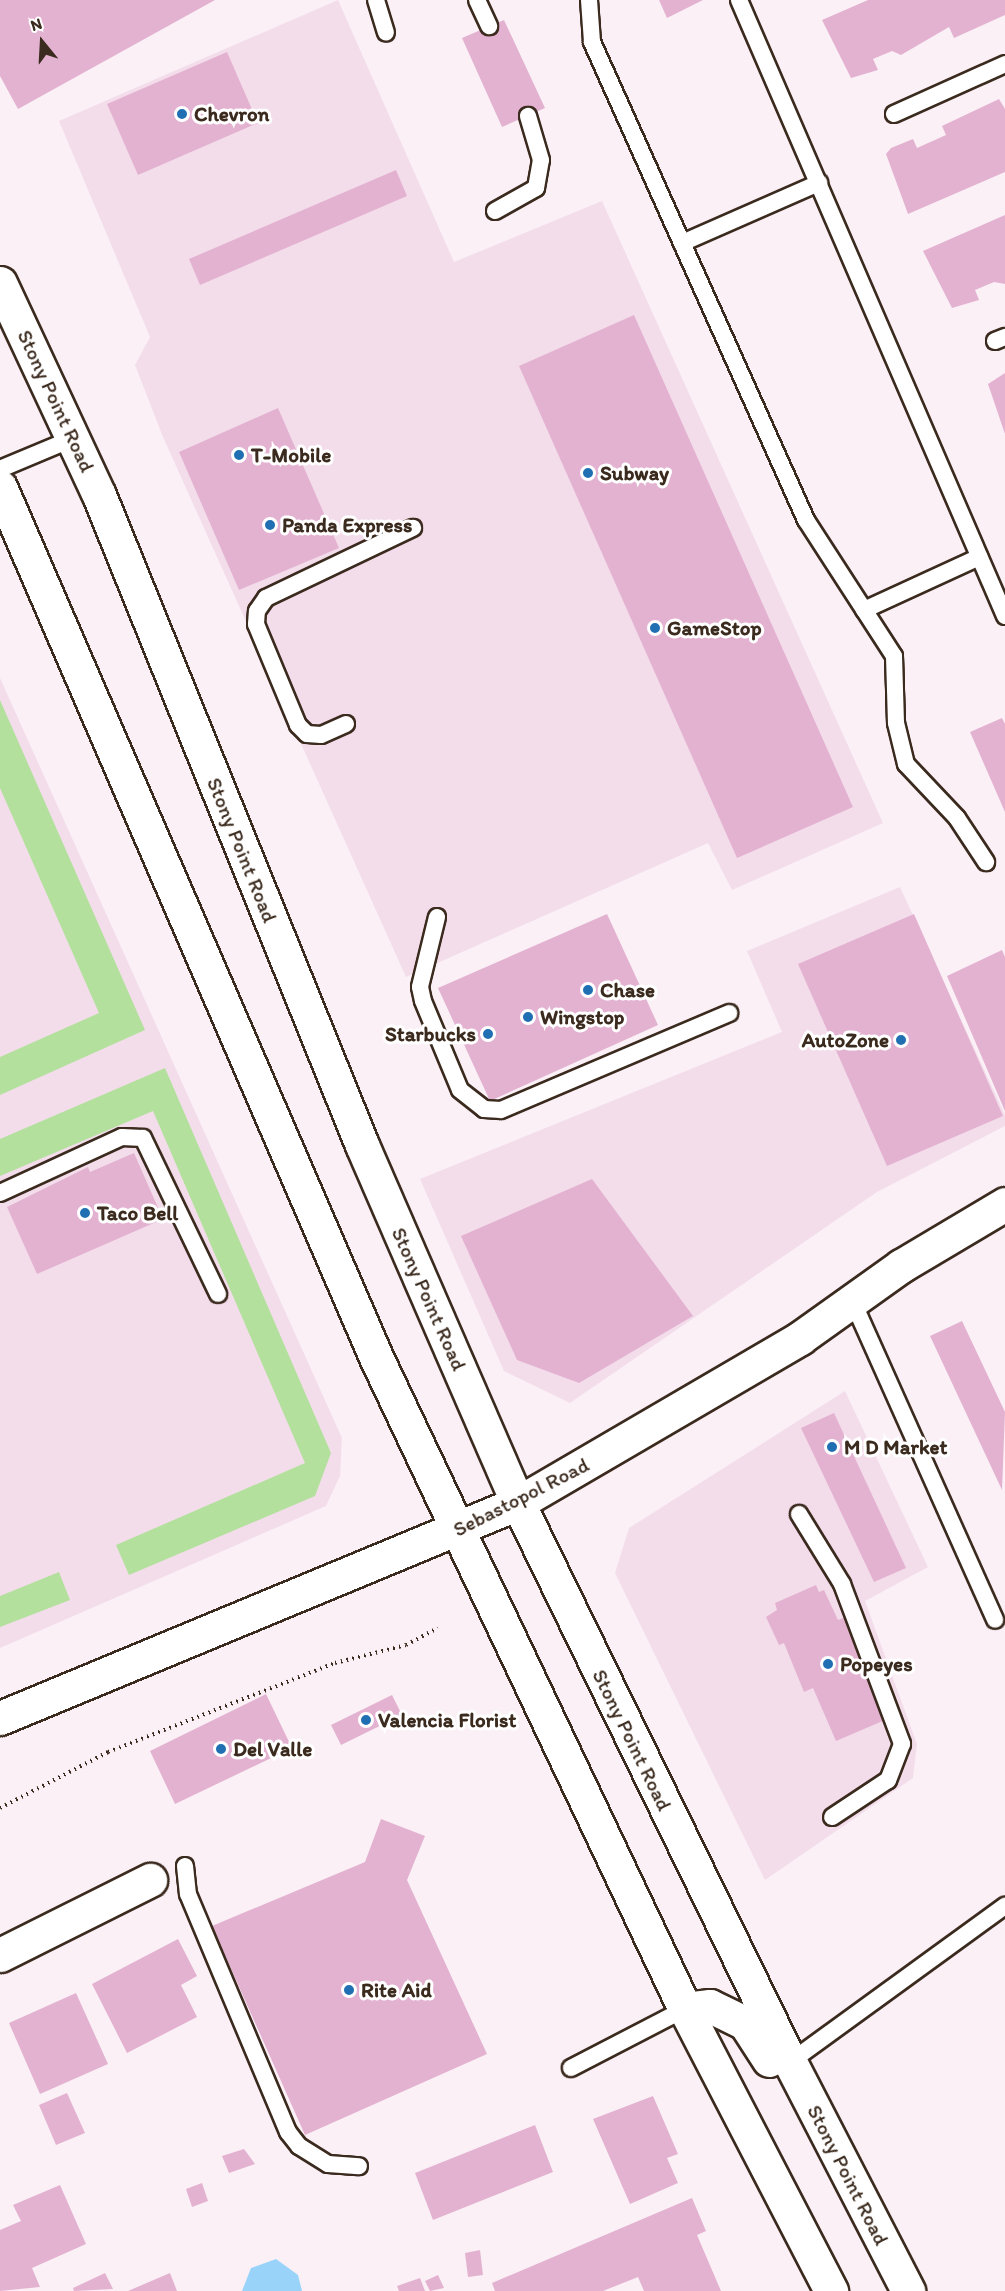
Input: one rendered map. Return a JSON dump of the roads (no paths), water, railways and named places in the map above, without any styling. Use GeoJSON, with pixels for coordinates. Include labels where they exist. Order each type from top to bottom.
{"type":"FeatureCollection","features":[{"type":"Feature","properties":{"kind":"main road","name":"Stony Point Road"},"geometry":{"type":"LineString","coordinates":[[0,284],[74,438],[362,1145],[518,1503],[790,2062],[908,2291]]}},
{"type":"Feature","properties":{"kind":"main road"},"geometry":{"type":"LineString","coordinates":[[0,487],[274,1130],[459,1530],[685,2009],[831,2291]]}},
{"type":"Feature","properties":{"kind":"main road","name":"Sebastopol Road"},"geometry":{"type":"LineString","coordinates":[[0,1718],[459,1530],[518,1503],[853,1302],[921,1253],[1005,1204]]}},
{"type":"Feature","properties":{"kind":"main road"},"geometry":{"type":"LineString","coordinates":[[0,1955],[150,1880]]}},
{"type":"Feature","properties":{"kind":"main road"},"geometry":{"type":"LineString","coordinates":[[685,2009],[710,2006],[746,2023],[813,2136],[833,2146]]}},
{"type":"Feature","properties":{"kind":"lane"},"geometry":{"type":"LineString","coordinates":[[376,0],[386,32]]}},
{"type":"Feature","properties":{"kind":"lane"},"geometry":{"type":"LineString","coordinates":[[477,0],[489,27]]}},
{"type":"Feature","properties":{"kind":"lane"},"geometry":{"type":"LineString","coordinates":[[589,0],[592,42],[806,520],[894,656],[896,723],[906,764],[957,818],[986,862]]}},
{"type":"Feature","properties":{"kind":"lane"},"geometry":{"type":"LineString","coordinates":[[739,0],[1005,616]]}},
{"type":"Feature","properties":{"kind":"lane"},"geometry":{"type":"LineString","coordinates":[[894,114],[1005,64]]}},
{"type":"Feature","properties":{"kind":"lane"},"geometry":{"type":"LineString","coordinates":[[495,211],[536,188],[542,160],[528,116]]}},
{"type":"Feature","properties":{"kind":"lane"},"geometry":{"type":"LineString","coordinates":[[682,243],[819,183]]}},
{"type":"Feature","properties":{"kind":"lane"},"geometry":{"type":"LineString","coordinates":[[0,469],[74,438]]}},
{"type":"Feature","properties":{"kind":"lane"},"geometry":{"type":"LineString","coordinates":[[346,724],[321,735],[307,734],[298,725],[256,624],[257,611],[266,598],[413,528]]}},
{"type":"Feature","properties":{"kind":"lane"},"geometry":{"type":"LineString","coordinates":[[864,610],[979,557]]}},
{"type":"Feature","properties":{"kind":"lane"},"geometry":{"type":"LineString","coordinates":[[437,917],[420,987],[423,1001],[460,1090],[484,1109],[501,1110],[729,1013]]}},
{"type":"Feature","properties":{"kind":"lane"},"geometry":{"type":"LineString","coordinates":[[0,1193],[122,1137],[143,1138],[218,1294]]}},
{"type":"Feature","properties":{"kind":"lane"},"geometry":{"type":"LineString","coordinates":[[853,1302],[996,1620]]}},
{"type":"Feature","properties":{"kind":"lane"},"geometry":{"type":"LineString","coordinates":[[799,1514],[842,1584],[902,1744],[888,1780],[832,1817]]}},
{"type":"Feature","properties":{"kind":"lane"},"geometry":{"type":"LineString","coordinates":[[185,1866],[188,1894],[288,2132],[299,2146],[328,2164],[358,2166]]}},
{"type":"Feature","properties":{"kind":"lane"},"geometry":{"type":"LineString","coordinates":[[790,2062],[1005,1906]]}},
{"type":"Feature","properties":{"kind":"lane"},"geometry":{"type":"LineString","coordinates":[[572,2068],[685,2009]]}},
{"type":"Feature","properties":{"kind":"water"},"geometry":{"type":"Polygon","coordinates":[[[276,2259],[298,2275],[302,2291],[242,2291],[251,2268],[276,2259]]]}},
{"type":"Feature","properties":{"kind":"place","name":"Chevron"},"geometry":{"type":"Point","coordinates":[182,114]}},
{"type":"Feature","properties":{"kind":"place","name":"T-Mobile"},"geometry":{"type":"Point","coordinates":[239,455]}},
{"type":"Feature","properties":{"kind":"place","name":"Subway"},"geometry":{"type":"Point","coordinates":[588,473]}},
{"type":"Feature","properties":{"kind":"place","name":"Panda Express"},"geometry":{"type":"Point","coordinates":[270,525]}},
{"type":"Feature","properties":{"kind":"place","name":"GameStop"},"geometry":{"type":"Point","coordinates":[655,628]}},
{"type":"Feature","properties":{"kind":"place","name":"Chase"},"geometry":{"type":"Point","coordinates":[588,990]}},
{"type":"Feature","properties":{"kind":"place","name":"Wingstop"},"geometry":{"type":"Point","coordinates":[528,1017]}},
{"type":"Feature","properties":{"kind":"place","name":"Starbucks"},"geometry":{"type":"Point","coordinates":[488,1034]}},
{"type":"Feature","properties":{"kind":"place","name":"AutoZone"},"geometry":{"type":"Point","coordinates":[901,1040]}},
{"type":"Feature","properties":{"kind":"place","name":"Taco Bell"},"geometry":{"type":"Point","coordinates":[85,1213]}},
{"type":"Feature","properties":{"kind":"place","name":"M D Market"},"geometry":{"type":"Point","coordinates":[832,1447]}},
{"type":"Feature","properties":{"kind":"place","name":"Popeyes"},"geometry":{"type":"Point","coordinates":[828,1664]}},
{"type":"Feature","properties":{"kind":"place","name":"Valencia Florist"},"geometry":{"type":"Point","coordinates":[366,1720]}},
{"type":"Feature","properties":{"kind":"place","name":"Del Valle"},"geometry":{"type":"Point","coordinates":[221,1749]}},
{"type":"Feature","properties":{"kind":"place","name":"Rite Aid"},"geometry":{"type":"Point","coordinates":[349,1990]}}]}
